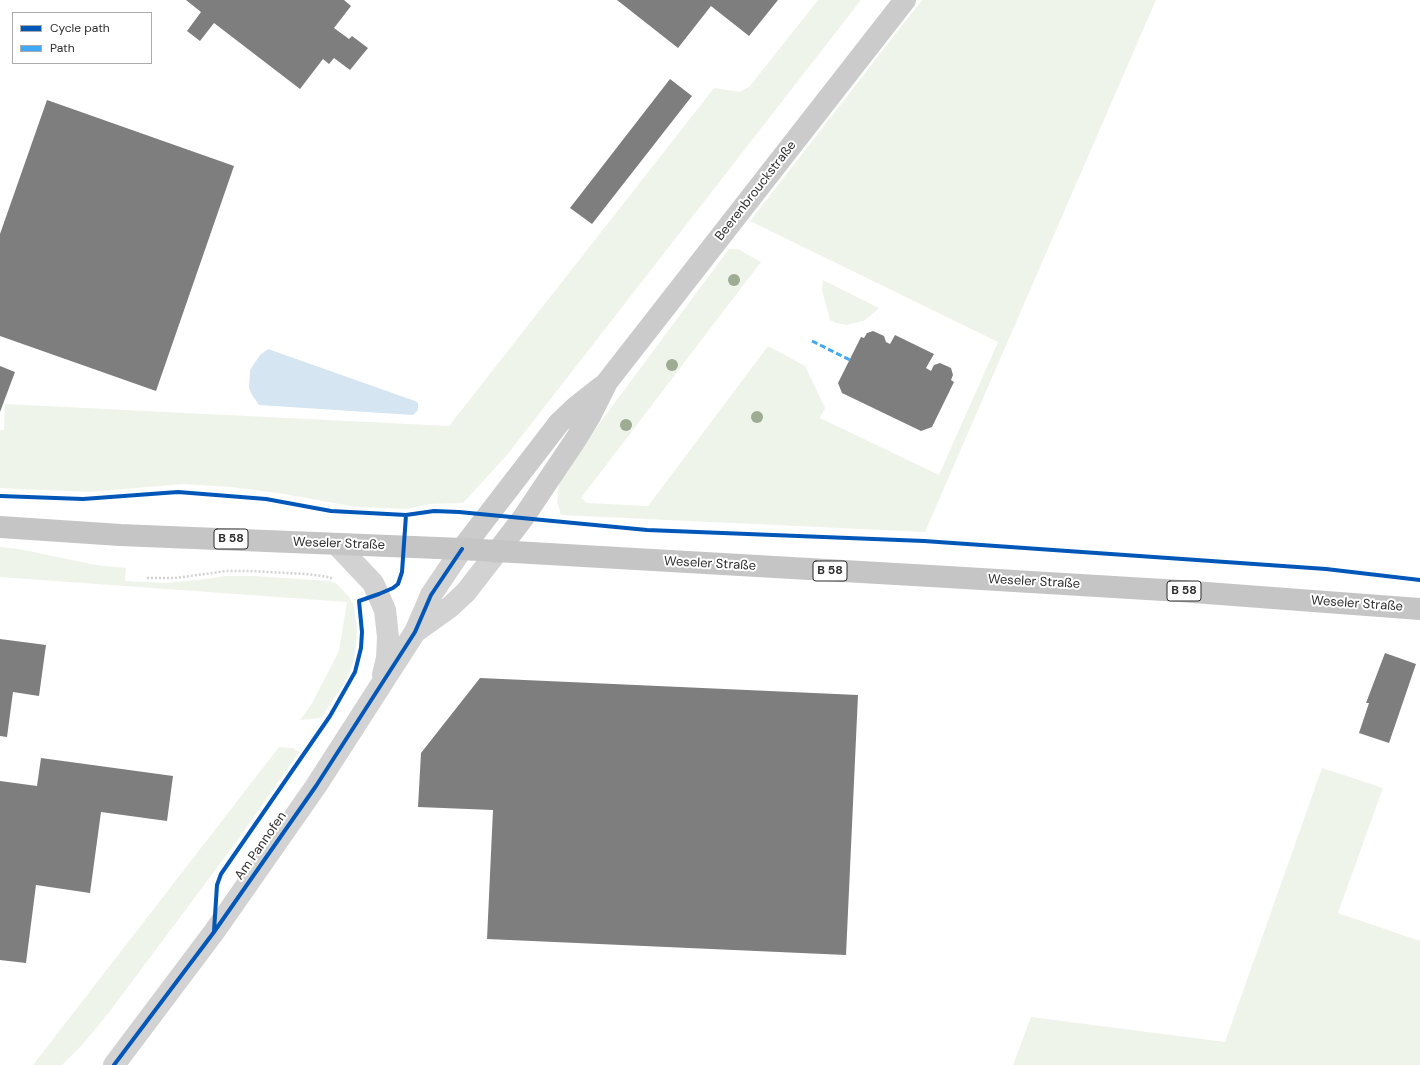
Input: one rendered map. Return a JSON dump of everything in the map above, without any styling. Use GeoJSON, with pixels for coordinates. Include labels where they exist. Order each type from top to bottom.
{"type":"FeatureCollection","features":[{"type":"Feature","properties":{"kind":"main road","name":"Beerenbrouckstraße"},"geometry":{"type":"LineString","coordinates":[[497,552],[523,518],[576,439],[590,416],[607,382],[905,0]]}},
{"type":"Feature","properties":{"kind":"main road","name":"Beerenbrouckstraße"},"geometry":{"type":"LineString","coordinates":[[462,549],[559,423],[577,406],[607,382]]}},
{"type":"Feature","properties":{"kind":"main road","name":"Weseler Straße"},"geometry":{"type":"LineString","coordinates":[[0,527],[120,535],[462,549],[1172,590],[1420,609]]}},
{"type":"Feature","properties":{"kind":"street"},"geometry":{"type":"LineString","coordinates":[[336,544],[373,583],[385,610],[388,637],[387,658],[381,684]]}},
{"type":"Feature","properties":{"kind":"street"},"geometry":{"type":"LineString","coordinates":[[415,632],[431,595],[462,549]]}},
{"type":"Feature","properties":{"kind":"street"},"geometry":{"type":"LineString","coordinates":[[415,632],[450,607],[466,592],[497,552]]}},
{"type":"Feature","properties":{"kind":"street","name":"Am Pannofen"},"geometry":{"type":"LineString","coordinates":[[114,1065],[214,932],[316,786],[415,632]]}},
{"type":"Feature","properties":{"kind":"path"},"geometry":{"type":"LineString","coordinates":[[147,578],[175,578],[227,571],[250,571],[306,574],[329,577],[336,580]]}},
{"type":"Feature","properties":{"kind":"shaded area"},"geometry":{"type":"Polygon","coordinates":[[[818,0],[861,0],[507,455],[463,503],[430,504],[407,509],[356,507],[278,493],[231,487],[183,484],[89,492],[0,488],[0,430],[4,430],[5,404],[449,426],[714,88],[740,92],[750,86],[818,0]]]}},
{"type":"Feature","properties":{"kind":"shaded area"},"geometry":{"type":"Polygon","coordinates":[[[922,0],[1156,0],[925,532],[561,515],[557,502],[559,485],[567,467],[729,249],[738,249],[761,262],[581,498],[587,503],[648,506],[768,346],[805,366],[825,408],[820,418],[939,475],[998,342],[750,221],[922,0]]]}},
{"type":"Feature","properties":{"kind":"shaded area"},"geometry":{"type":"Polygon","coordinates":[[[823,280],[879,308],[863,321],[847,325],[830,320],[822,290],[823,280]]]}},
{"type":"Feature","properties":{"kind":"shaded area"},"geometry":{"type":"Polygon","coordinates":[[[0,547],[19,549],[96,565],[126,568],[125,581],[166,583],[225,576],[254,576],[329,581],[336,583],[349,597],[354,606],[357,629],[354,659],[350,672],[344,684],[321,718],[300,720],[311,705],[339,651],[347,602],[0,577],[0,547]]]}},
{"type":"Feature","properties":{"kind":"shaded area"},"geometry":{"type":"Polygon","coordinates":[[[279,747],[293,748],[299,752],[234,845],[110,1011],[83,1044],[62,1065],[33,1065],[279,747]]]}},
{"type":"Feature","properties":{"kind":"shaded area"},"geometry":{"type":"Polygon","coordinates":[[[1322,768],[1383,788],[1338,913],[1420,941],[1420,1065],[1013,1065],[1031,1017],[1225,1042],[1322,768]]]}},
{"type":"Feature","properties":{"kind":"water"},"geometry":{"type":"Polygon","coordinates":[[[268,349],[415,401],[418,403],[418,410],[413,415],[259,405],[249,388],[250,370],[260,355],[268,349]]]}},
{"type":"Feature","properties":{"kind":"building"},"geometry":{"type":"Polygon","coordinates":[[[186,0],[344,0],[351,6],[334,28],[349,39],[352,36],[368,48],[350,70],[334,58],[329,64],[323,59],[300,89],[214,23],[200,41],[187,31],[201,12],[186,0]]]}},
{"type":"Feature","properties":{"kind":"building"},"geometry":{"type":"Polygon","coordinates":[[[617,0],[778,0],[749,36],[711,6],[678,48],[617,0]]]}},
{"type":"Feature","properties":{"kind":"building"},"geometry":{"type":"Polygon","coordinates":[[[670,79],[692,96],[592,224],[570,208],[670,79]]]}},
{"type":"Feature","properties":{"kind":"building"},"geometry":{"type":"Polygon","coordinates":[[[47,100],[234,166],[156,391],[0,336],[0,234],[47,100]]]}},
{"type":"Feature","properties":{"kind":"building"},"geometry":{"type":"Polygon","coordinates":[[[873,331],[884,336],[886,342],[890,344],[895,335],[934,354],[926,368],[931,371],[934,365],[940,363],[951,368],[953,375],[951,380],[954,382],[932,427],[921,431],[842,393],[838,383],[861,337],[864,338],[867,333],[873,331]]]}},
{"type":"Feature","properties":{"kind":"building"},"geometry":{"type":"Polygon","coordinates":[[[0,366],[15,372],[0,412],[0,366]]]}},
{"type":"Feature","properties":{"kind":"building"},"geometry":{"type":"Polygon","coordinates":[[[0,639],[46,645],[39,696],[13,692],[7,737],[0,736],[0,639]]]}},
{"type":"Feature","properties":{"kind":"building"},"geometry":{"type":"Polygon","coordinates":[[[1385,653],[1416,664],[1389,743],[1359,733],[1369,703],[1366,703],[1385,653]]]}},
{"type":"Feature","properties":{"kind":"building"},"geometry":{"type":"Polygon","coordinates":[[[480,678],[858,695],[846,955],[487,939],[493,810],[418,807],[421,753],[480,678]]]}},
{"type":"Feature","properties":{"kind":"building"},"geometry":{"type":"Polygon","coordinates":[[[41,758],[173,776],[167,821],[101,812],[90,893],[36,885],[26,963],[0,960],[0,781],[37,786],[41,758]]]}},
{"type":"Feature","properties":{"kind":"marked path"},"geometry":{"type":"LineString","coordinates":[[812,341],[850,360]]}},
{"type":"Feature","properties":{"kind":"cycle path"},"geometry":{"type":"LineString","coordinates":[[0,496],[83,499],[178,492],[266,499],[331,511],[406,515],[434,511],[459,512],[647,530],[924,541],[1326,569],[1420,580]]}},
{"type":"Feature","properties":{"kind":"cycle path"},"geometry":{"type":"LineString","coordinates":[[214,931],[217,885],[221,874],[330,716],[355,672],[361,648],[362,632],[359,601],[393,588],[398,584],[402,572],[406,515]]}},
{"type":"Feature","properties":{"kind":"cycle path"},"geometry":{"type":"LineString","coordinates":[[114,1065],[214,932],[316,786],[415,632],[431,595],[462,549]]}}]}
